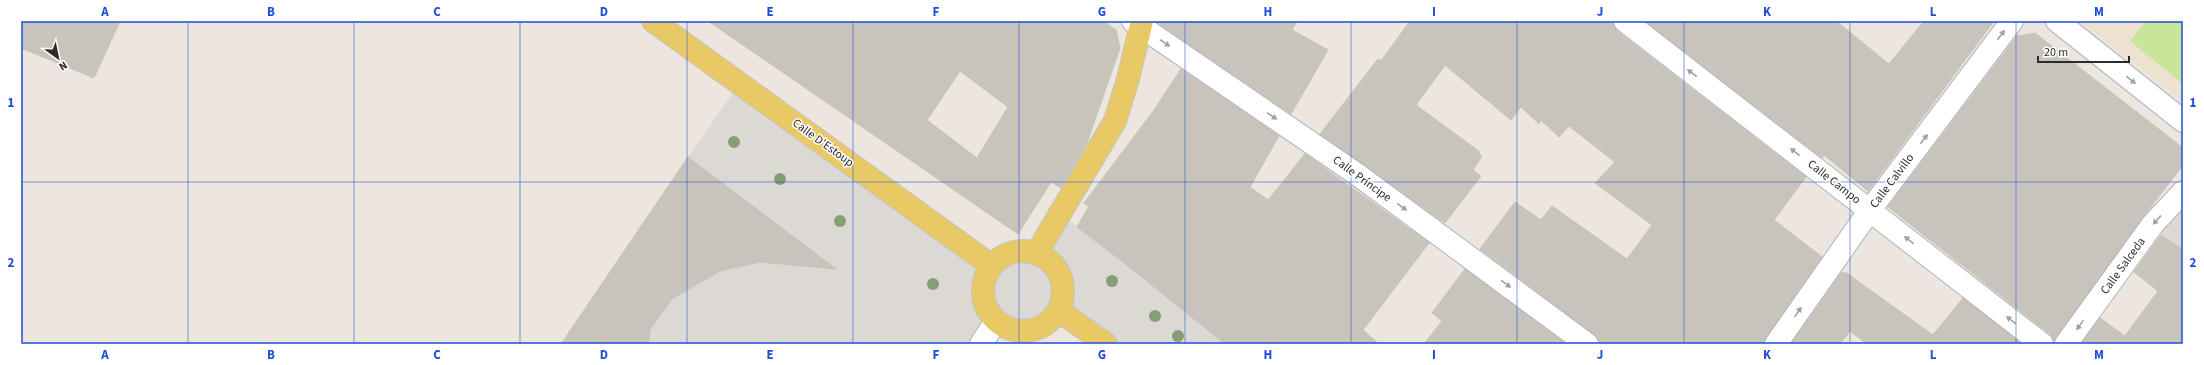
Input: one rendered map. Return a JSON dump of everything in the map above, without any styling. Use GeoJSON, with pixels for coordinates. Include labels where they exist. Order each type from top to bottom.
{"type":"FeatureCollection","features":[{"type":"Feature","properties":{"kind":"main road","name":"Calle D'Estoup"},"geometry":{"type":"LineString","coordinates":[[653,21],[992,266]]}},
{"type":"Feature","properties":{"kind":"main road"},"geometry":{"type":"LineString","coordinates":[[1036,254],[1115,121],[1139,23]]}},
{"type":"Feature","properties":{"kind":"main road"},"geometry":{"type":"LineString","coordinates":[[1014,252],[1028,252],[1036,254],[1051,263],[1059,274],[1062,286],[1062,299],[1058,310],[1049,320],[1038,328],[1026,331],[1013,330],[996,321],[984,304],[983,290],[985,277],[992,266],[1002,256],[1014,252]]}},
{"type":"Feature","properties":{"kind":"main road"},"geometry":{"type":"LineString","coordinates":[[1058,310],[1106,344]]}},
{"type":"Feature","properties":{"kind":"street","name":"Calle Campo"},"geometry":{"type":"LineString","coordinates":[[1625,21],[2042,344]]}},
{"type":"Feature","properties":{"kind":"street","name":"Calle Calvillo"},"geometry":{"type":"LineString","coordinates":[[1776,344],[1870,210],[2012,21]]}},
{"type":"Feature","properties":{"kind":"street"},"geometry":{"type":"LineString","coordinates":[[2057,21],[2183,121]]}},
{"type":"Feature","properties":{"kind":"street","name":"Calle Príncipe"},"geometry":{"type":"LineString","coordinates":[[1139,23],[1358,175],[1587,344]]}},
{"type":"Feature","properties":{"kind":"street","name":"Calle Salceda"},"geometry":{"type":"LineString","coordinates":[[2066,344],[2153,224],[2183,192]]}},
{"type":"Feature","properties":{"kind":"street"},"geometry":{"type":"LineString","coordinates":[[981,344],[996,321]]}},
{"type":"Feature","properties":{"kind":"shaded area"},"geometry":{"type":"Polygon","coordinates":[[[2080,21],[2183,21],[2183,101],[2080,21]]]}},
{"type":"Feature","properties":{"kind":"shaded area"},"geometry":{"type":"Polygon","coordinates":[[[740,83],[992,266],[985,277],[983,290],[985,304],[991,315],[981,344],[648,344],[651,328],[672,299],[720,271],[760,262],[811,266],[812,251],[688,157],[740,83]]]}},
{"type":"Feature","properties":{"kind":"shaded area"},"geometry":{"type":"Polygon","coordinates":[[[2183,192],[2183,250],[2151,227],[2183,192]]]}},
{"type":"Feature","properties":{"kind":"shaded area"},"geometry":{"type":"Polygon","coordinates":[[[1060,213],[1225,344],[1106,344],[1058,310],[1062,299],[1062,286],[1059,274],[1051,263],[1041,255],[1060,213]]]}},
{"type":"Feature","properties":{"kind":"shaded area"},"geometry":{"type":"Polygon","coordinates":[[[1022,257],[1041,263],[1051,273],[1057,292],[1051,311],[1041,321],[1022,327],[1003,321],[993,311],[987,292],[993,273],[1003,263],[1022,257]]]}},
{"type":"Feature","properties":{"kind":"green space"},"geometry":{"type":"Polygon","coordinates":[[[2146,21],[2183,21],[2183,84],[2130,41],[2146,21]]]}},
{"type":"Feature","properties":{"kind":"building"},"geometry":{"type":"Polygon","coordinates":[[[21,21],[120,21],[94,78],[21,48],[21,21]]]}},
{"type":"Feature","properties":{"kind":"building"},"geometry":{"type":"Polygon","coordinates":[[[708,21],[1103,21],[1116,30],[1120,48],[1087,143],[1061,188],[1051,182],[1018,234],[708,21]],[[960,71],[927,120],[977,158],[1008,107],[960,71]]]}},
{"type":"Feature","properties":{"kind":"building"},"geometry":{"type":"Polygon","coordinates":[[[1155,21],[1297,21],[1292,30],[1328,50],[1291,114],[1155,21]]]}},
{"type":"Feature","properties":{"kind":"building"},"geometry":{"type":"Polygon","coordinates":[[[1410,21],[1613,21],[1617,31],[1806,177],[1774,220],[1822,257],[1766,337],[1764,344],[1599,344],[1594,334],[1480,249],[1515,202],[1541,220],[1552,206],[1627,259],[1652,225],[1595,183],[1615,162],[1569,126],[1559,137],[1541,120],[1539,124],[1521,107],[1511,120],[1445,65],[1416,105],[1480,152],[1478,154],[1482,156],[1473,170],[1481,176],[1445,223],[1320,134],[1378,59],[1381,61],[1410,21]]]}},
{"type":"Feature","properties":{"kind":"building"},"geometry":{"type":"Polygon","coordinates":[[[1645,21],[1836,21],[1889,64],[1924,21],[1994,21],[1868,191],[1824,155],[1822,158],[1645,21]]]}},
{"type":"Feature","properties":{"kind":"building"},"geometry":{"type":"Polygon","coordinates":[[[2035,33],[2183,148],[2183,165],[2143,217],[2054,342],[2050,334],[1888,207],[2017,36],[2035,33]]]}},
{"type":"Feature","properties":{"kind":"building"},"geometry":{"type":"Polygon","coordinates":[[[1181,69],[1279,136],[1250,187],[1268,200],[1305,154],[1429,243],[1363,330],[1379,344],[1225,344],[1077,227],[1089,206],[1084,203],[1154,110],[1181,69]]]}},
{"type":"Feature","properties":{"kind":"building"},"geometry":{"type":"Polygon","coordinates":[[[688,157],[836,269],[760,262],[720,271],[672,299],[651,328],[648,344],[561,344],[688,157]]]}},
{"type":"Feature","properties":{"kind":"building"},"geometry":{"type":"Polygon","coordinates":[[[2161,235],[2183,250],[2183,344],[2081,344],[2100,318],[2125,336],[2158,291],[2134,272],[2161,235]]]}},
{"type":"Feature","properties":{"kind":"building"},"geometry":{"type":"Polygon","coordinates":[[[1465,269],[1566,344],[1424,344],[1442,321],[1432,313],[1465,269]]]}},
{"type":"Feature","properties":{"kind":"building"},"geometry":{"type":"Polygon","coordinates":[[[1842,272],[1843,274],[1845,272],[1933,335],[1963,298],[2022,344],[1867,344],[1850,331],[1840,344],[1791,344],[1842,272]]]}}]}
